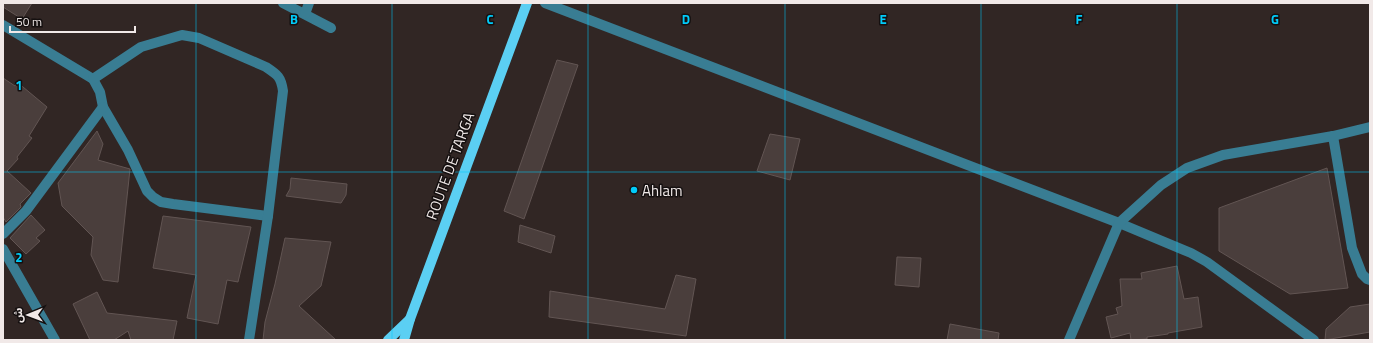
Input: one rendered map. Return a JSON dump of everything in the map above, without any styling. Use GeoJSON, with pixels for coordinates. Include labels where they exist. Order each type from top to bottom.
{"type":"FeatureCollection","features":[{"type":"Feature","properties":{"kind":"main road","name":"ROUTE DE TARGA"},"geometry":{"type":"LineString","coordinates":[[404,340],[410,319],[527,3]]}},
{"type":"Feature","properties":{"kind":"main road"},"geometry":{"type":"LineString","coordinates":[[388,340],[410,319]]}},
{"type":"Feature","properties":{"kind":"street"},"geometry":{"type":"LineString","coordinates":[[283,3],[331,28]]}},
{"type":"Feature","properties":{"kind":"street"},"geometry":{"type":"LineString","coordinates":[[305,14],[309,3]]}},
{"type":"Feature","properties":{"kind":"street"},"geometry":{"type":"LineString","coordinates":[[545,3],[1119,223],[1191,253],[1207,262],[1314,340]]}},
{"type":"Feature","properties":{"kind":"street"},"geometry":{"type":"LineString","coordinates":[[4,28],[93,79],[100,92],[102,107],[128,150],[147,191],[152,197],[162,202],[173,204],[268,216]]}},
{"type":"Feature","properties":{"kind":"street"},"geometry":{"type":"LineString","coordinates":[[93,79],[140,47],[182,35],[199,38],[266,67],[282,80],[283,91],[268,216],[249,340]]}},
{"type":"Feature","properties":{"kind":"street"},"geometry":{"type":"LineString","coordinates":[[3,234],[26,211],[102,107]]}},
{"type":"Feature","properties":{"kind":"street"},"geometry":{"type":"LineString","coordinates":[[1069,340],[1119,223],[1161,186],[1187,168],[1223,155],[1333,136],[1370,127]]}},
{"type":"Feature","properties":{"kind":"street"},"geometry":{"type":"LineString","coordinates":[[1333,136],[1352,248],[1362,274],[1370,280]]}},
{"type":"Feature","properties":{"kind":"street"},"geometry":{"type":"LineString","coordinates":[[3,249],[55,340]]}},
{"type":"Feature","properties":{"kind":"building"},"geometry":{"type":"Polygon","coordinates":[[[3,3],[32,3],[22,19],[3,7],[3,3]]]}},
{"type":"Feature","properties":{"kind":"building"},"geometry":{"type":"Polygon","coordinates":[[[557,60],[578,65],[524,219],[504,211],[557,60]]]}},
{"type":"Feature","properties":{"kind":"building"},"geometry":{"type":"Polygon","coordinates":[[[3,78],[15,86],[17,82],[47,107],[29,136],[32,138],[17,157],[18,159],[7,171],[31,193],[20,204],[21,207],[6,222],[3,217],[3,78]]]}},
{"type":"Feature","properties":{"kind":"building"},"geometry":{"type":"Polygon","coordinates":[[[97,131],[103,144],[98,160],[130,169],[118,282],[103,280],[91,255],[93,237],[62,206],[58,183],[97,131]]]}},
{"type":"Feature","properties":{"kind":"building"},"geometry":{"type":"Polygon","coordinates":[[[770,134],[800,139],[790,180],[757,171],[770,134]]]}},
{"type":"Feature","properties":{"kind":"building"},"geometry":{"type":"Polygon","coordinates":[[[1327,168],[1348,288],[1290,294],[1219,251],[1219,208],[1327,168]]]}},
{"type":"Feature","properties":{"kind":"building"},"geometry":{"type":"Polygon","coordinates":[[[291,178],[347,184],[346,195],[341,203],[286,196],[290,189],[291,178]]]}},
{"type":"Feature","properties":{"kind":"building"},"geometry":{"type":"Polygon","coordinates":[[[31,215],[45,230],[36,238],[40,241],[26,254],[10,238],[31,215]]]}},
{"type":"Feature","properties":{"kind":"building"},"geometry":{"type":"Polygon","coordinates":[[[163,216],[251,227],[238,282],[227,280],[218,324],[187,318],[196,275],[153,268],[163,216]]]}},
{"type":"Feature","properties":{"kind":"building"},"geometry":{"type":"Polygon","coordinates":[[[520,225],[555,236],[551,253],[518,242],[520,225]]]}},
{"type":"Feature","properties":{"kind":"building"},"geometry":{"type":"Polygon","coordinates":[[[285,238],[331,242],[321,286],[299,306],[336,340],[263,340],[265,322],[285,238]]]}},
{"type":"Feature","properties":{"kind":"building"},"geometry":{"type":"Polygon","coordinates":[[[897,257],[921,258],[919,287],[895,285],[897,257]]]}},
{"type":"Feature","properties":{"kind":"building"},"geometry":{"type":"Polygon","coordinates":[[[1177,266],[1184,299],[1198,297],[1202,327],[1147,337],[1147,339],[1131,340],[1130,333],[1111,338],[1106,317],[1118,314],[1116,308],[1122,306],[1120,279],[1142,279],[1141,273],[1177,266]]]}},
{"type":"Feature","properties":{"kind":"building"},"geometry":{"type":"Polygon","coordinates":[[[676,275],[696,279],[686,336],[549,317],[550,291],[665,309],[676,275]]]}},
{"type":"Feature","properties":{"kind":"building"},"geometry":{"type":"Polygon","coordinates":[[[97,292],[107,313],[177,321],[173,340],[131,340],[128,331],[114,340],[90,340],[73,304],[97,292]]]}},
{"type":"Feature","properties":{"kind":"building"},"geometry":{"type":"Polygon","coordinates":[[[1370,304],[1370,332],[1325,340],[1326,329],[1350,307],[1370,304]]]}},
{"type":"Feature","properties":{"kind":"building"},"geometry":{"type":"Polygon","coordinates":[[[950,324],[999,333],[998,340],[947,340],[950,324]]]}},
{"type":"Feature","properties":{"kind":"place","name":"Ahlam"},"geometry":{"type":"Point","coordinates":[634,190]}}]}
